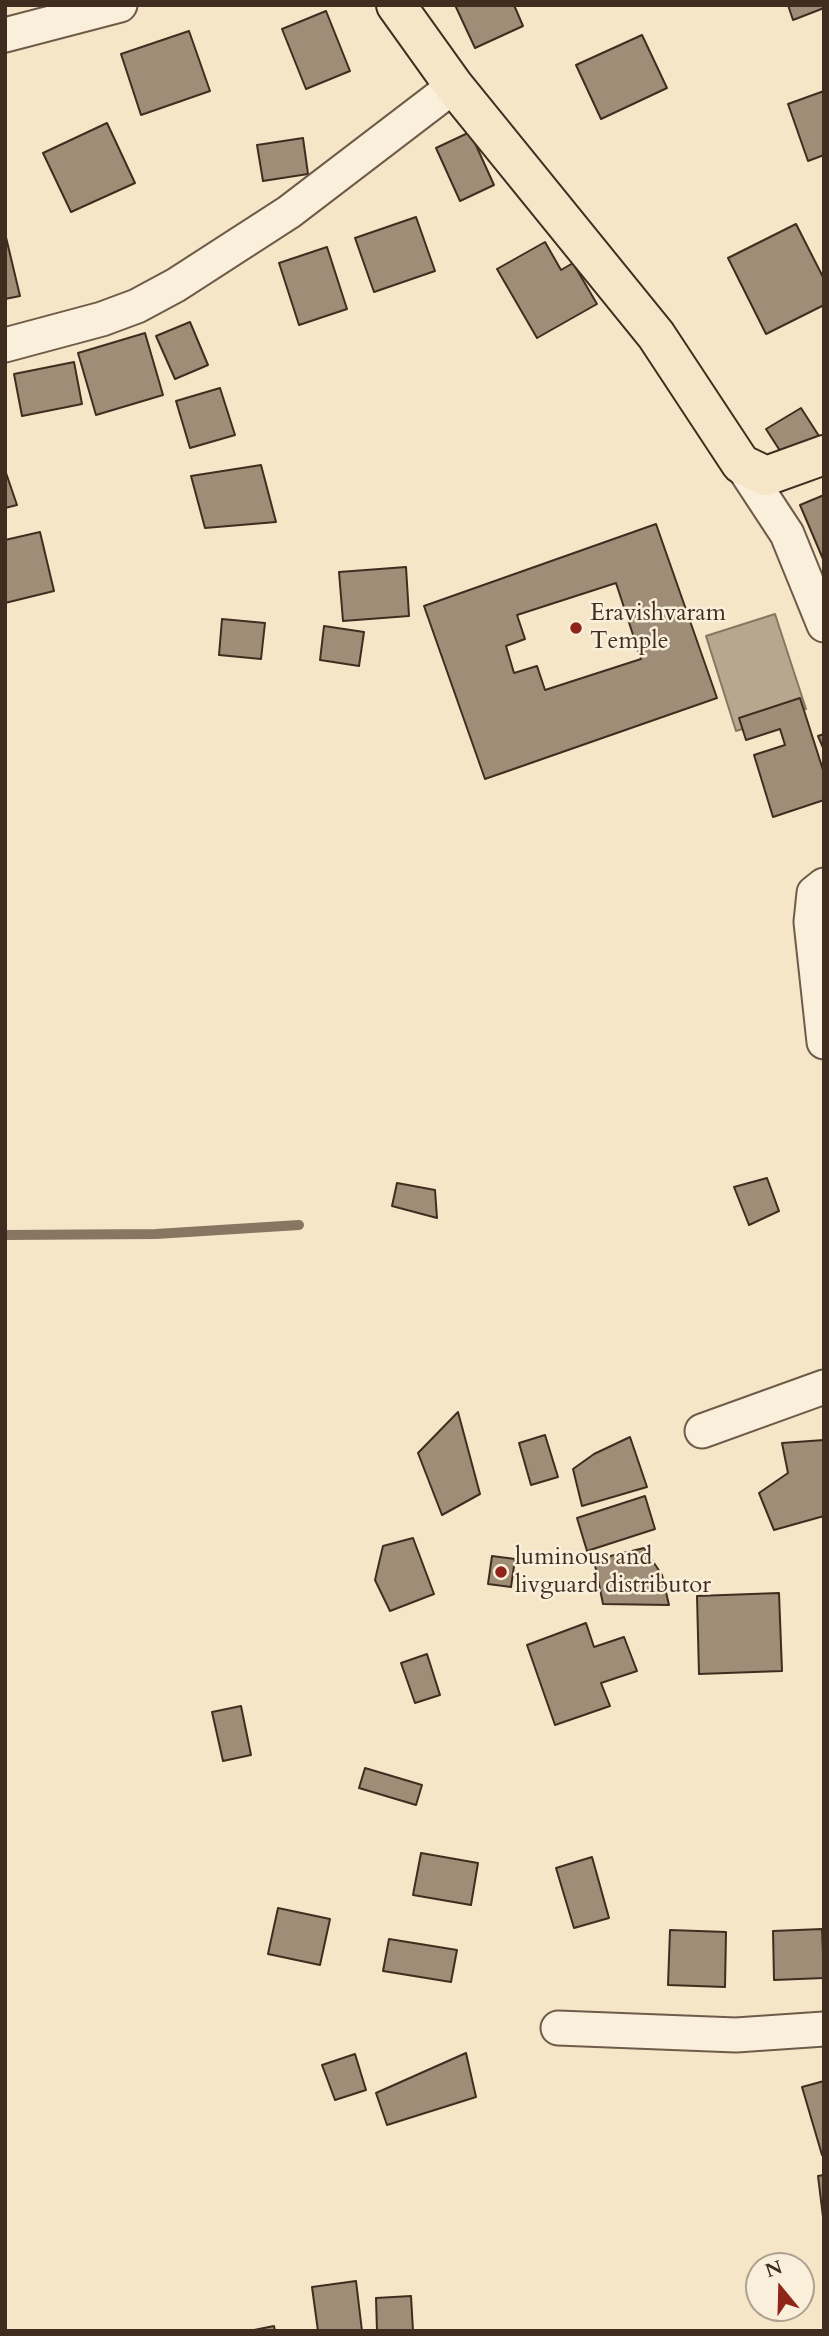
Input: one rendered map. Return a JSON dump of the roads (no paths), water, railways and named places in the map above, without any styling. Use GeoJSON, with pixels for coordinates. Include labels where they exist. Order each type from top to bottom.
{"type":"FeatureCollection","features":[{"type":"Feature","properties":{"kind":"main road"},"geometry":{"type":"LineString","coordinates":[[396,5],[454,86],[656,335],[741,464],[766,476],[824,455]]}},
{"type":"Feature","properties":{"kind":"street"},"geometry":{"type":"LineString","coordinates":[[5,35],[120,5]]}},
{"type":"Feature","properties":{"kind":"street"},"geometry":{"type":"LineString","coordinates":[[5,345],[102,319],[137,306],[176,285],[289,212],[454,86]]}},
{"type":"Feature","properties":{"kind":"street"},"geometry":{"type":"LineString","coordinates":[[741,464],[787,534],[824,625]]}},
{"type":"Feature","properties":{"kind":"street"},"geometry":{"type":"LineString","coordinates":[[824,886],[814,893],[811,922],[824,1042]]}},
{"type":"Feature","properties":{"kind":"street"},"geometry":{"type":"LineString","coordinates":[[702,1431],[824,1387]]}},
{"type":"Feature","properties":{"kind":"street"},"geometry":{"type":"LineString","coordinates":[[558,2028],[736,2035],[824,2029]]}},
{"type":"Feature","properties":{"kind":"waterway"},"geometry":{"type":"LineString","coordinates":[[5,1235],[156,1234],[299,1225]]}},
{"type":"Feature","properties":{"kind":"place","name":"Eravishvaram Temple"},"geometry":{"type":"Point","coordinates":[576,628]}},
{"type":"Feature","properties":{"kind":"place","name":"luminous and livguard distributor"},"geometry":{"type":"Point","coordinates":[501,1572]}}]}
